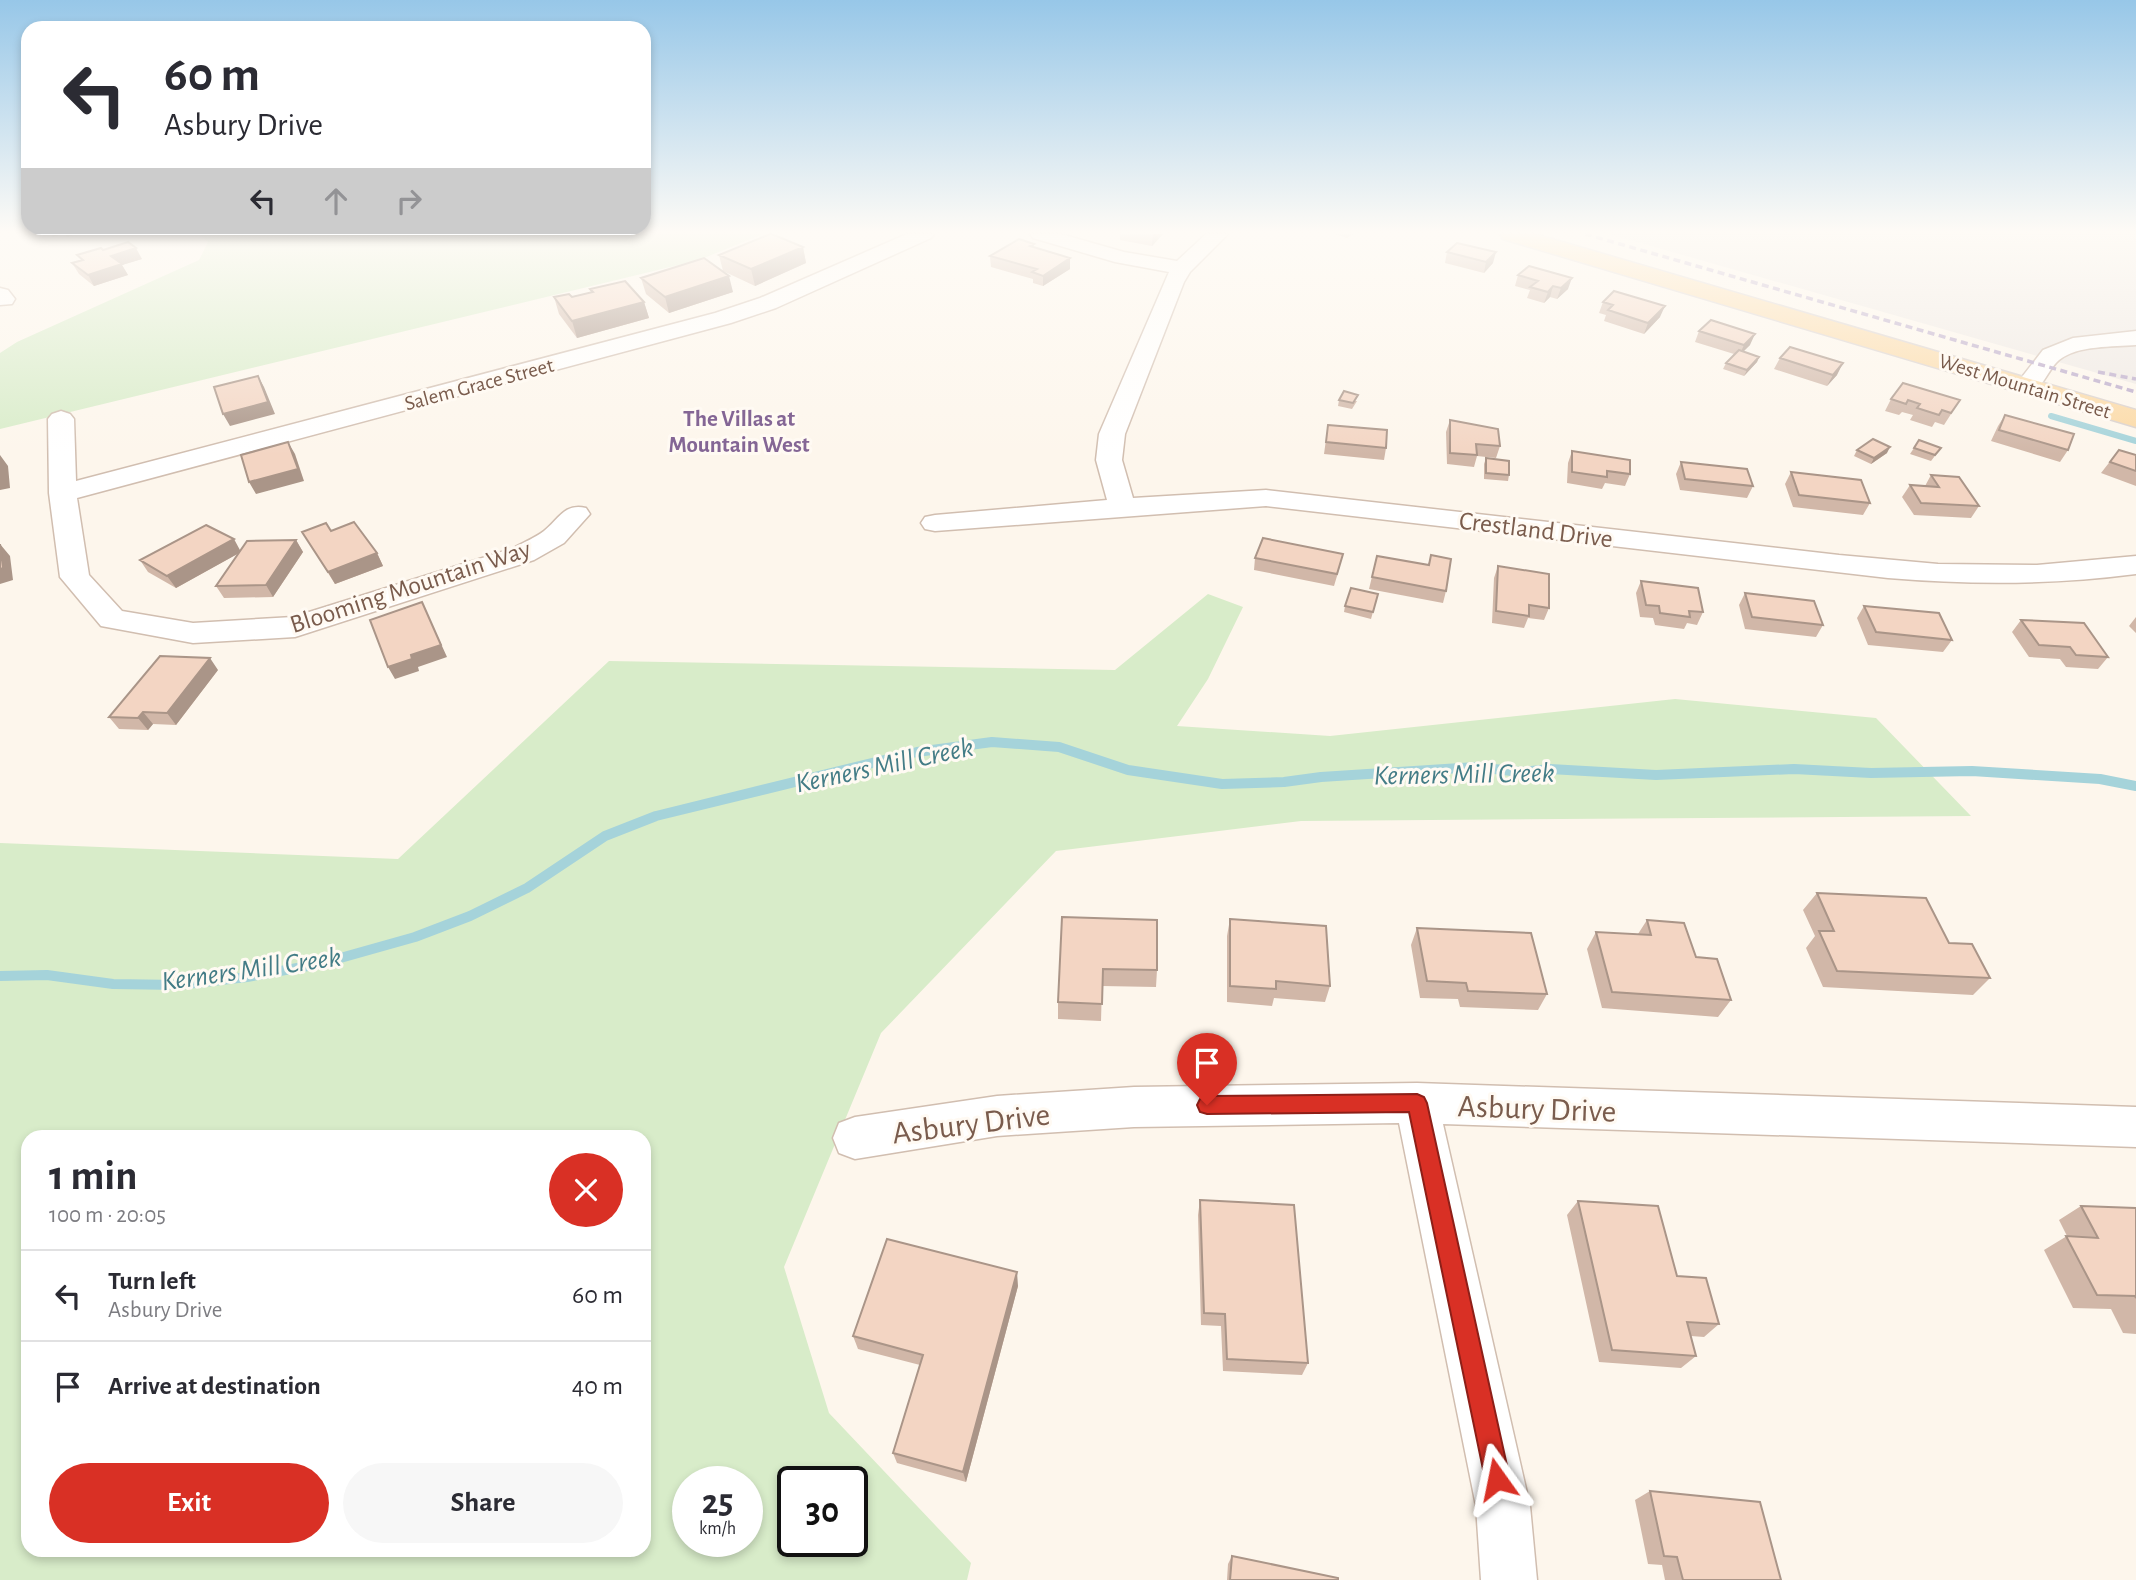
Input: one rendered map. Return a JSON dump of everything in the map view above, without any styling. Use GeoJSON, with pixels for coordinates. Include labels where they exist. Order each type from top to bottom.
{"type":"FeatureCollection","features":[{"type":"Feature","properties":{"kind":"main road","name":"West Mountain Street"},"geometry":{"type":"LineString","coordinates":[[1761,308],[2136,419]]}},
{"type":"Feature","properties":{"kind":"street","name":"Salem Grace Street"},"geometry":{"type":"LineString","coordinates":[[63,493],[754,308]]}},
{"type":"Feature","properties":{"kind":"street"},"geometry":{"type":"LineString","coordinates":[[1122,507],[1109,460],[1112,434],[1163,308]]}},
{"type":"Feature","properties":{"kind":"street"},"geometry":{"type":"LineString","coordinates":[[2027,386],[2051,355],[2073,345],[2136,338]]}},
{"type":"Feature","properties":{"kind":"street","name":"Blooming Mountain Way"},"geometry":{"type":"LineString","coordinates":[[61,419],[63,493],[75,577],[111,619],[193,633],[295,627],[524,554],[554,537],[576,514]]}},
{"type":"Feature","properties":{"kind":"street","name":"Crestland Drive"},"geometry":{"type":"LineString","coordinates":[[935,523],[1266,498],[1847,565],[1980,576],[2045,576],[2136,565]]}},
{"type":"Feature","properties":{"kind":"street"},"geometry":{"type":"LineString","coordinates":[[1417,1103],[1503,1506],[1510,1580]]}},
{"type":"Feature","properties":{"kind":"street","name":"Asbury Drive"},"geometry":{"type":"LineString","coordinates":[[855,1138],[997,1116],[1135,1107],[1417,1103],[2136,1128]]}},
{"type":"Feature","properties":{"kind":"shaded area"},"geometry":{"type":"Polygon","coordinates":[[[1868,308],[2136,308],[2136,384],[1868,308]]]}},
{"type":"Feature","properties":{"kind":"green space"},"geometry":{"type":"Polygon","coordinates":[[[93,308],[502,308],[0,429],[0,353],[17,342],[93,308]]]}},
{"type":"Feature","properties":{"kind":"green space"},"geometry":{"type":"Polygon","coordinates":[[[1208,594],[1243,607],[1208,679],[1177,726],[1330,736],[1675,699],[1876,718],[1971,816],[1301,821],[1056,851],[881,1033],[784,1267],[829,1413],[971,1563],[967,1580],[0,1580],[0,843],[398,859],[609,661],[1115,670],[1208,594]]]}},
{"type":"Feature","properties":{"kind":"building"},"geometry":{"type":"Polygon","coordinates":[[[562,308],[622,308],[572,321],[562,308]]]}},
{"type":"Feature","properties":{"kind":"building"},"geometry":{"type":"Polygon","coordinates":[[[1610,308],[1663,308],[1648,323],[1608,310],[1610,308]]]}},
{"type":"Feature","properties":{"kind":"building"},"geometry":{"type":"Polygon","coordinates":[[[1711,320],[1755,334],[1744,345],[1699,331],[1711,320]]]}},
{"type":"Feature","properties":{"kind":"building"},"geometry":{"type":"Polygon","coordinates":[[[1790,347],[1843,363],[1833,375],[1780,358],[1790,347]]]}},
{"type":"Feature","properties":{"kind":"building"},"geometry":{"type":"Polygon","coordinates":[[[1739,350],[1759,357],[1747,370],[1726,363],[1739,350]]]}},
{"type":"Feature","properties":{"kind":"building"},"geometry":{"type":"Polygon","coordinates":[[[258,376],[268,402],[223,414],[214,387],[258,376]]]}},
{"type":"Feature","properties":{"kind":"building"},"geometry":{"type":"Polygon","coordinates":[[[1903,383],[1960,400],[1951,413],[1942,410],[1939,415],[1917,408],[1920,404],[1908,400],[1906,404],[1891,399],[1903,383]]]}},
{"type":"Feature","properties":{"kind":"building"},"geometry":{"type":"Polygon","coordinates":[[[1344,391],[1358,395],[1353,403],[1339,400],[1344,391]]]}},
{"type":"Feature","properties":{"kind":"building"},"geometry":{"type":"Polygon","coordinates":[[[2005,415],[2074,434],[2068,450],[1999,430],[2005,415]]]}},
{"type":"Feature","properties":{"kind":"building"},"geometry":{"type":"Polygon","coordinates":[[[1450,420],[1498,429],[1500,446],[1476,444],[1477,455],[1450,453],[1450,420]]]}},
{"type":"Feature","properties":{"kind":"building"},"geometry":{"type":"Polygon","coordinates":[[[1328,425],[1387,430],[1386,448],[1326,442],[1328,425]]]}},
{"type":"Feature","properties":{"kind":"building"},"geometry":{"type":"Polygon","coordinates":[[[1873,439],[1890,447],[1874,458],[1857,450],[1873,439]]]}},
{"type":"Feature","properties":{"kind":"building"},"geometry":{"type":"Polygon","coordinates":[[[1919,440],[1941,448],[1935,455],[1914,448],[1919,440]]]}},
{"type":"Feature","properties":{"kind":"building"},"geometry":{"type":"Polygon","coordinates":[[[288,442],[298,469],[249,482],[241,455],[288,442]]]}},
{"type":"Feature","properties":{"kind":"building"},"geometry":{"type":"Polygon","coordinates":[[[2119,450],[2136,455],[2136,471],[2110,462],[2119,450]]]}},
{"type":"Feature","properties":{"kind":"building"},"geometry":{"type":"Polygon","coordinates":[[[1572,451],[1630,460],[1630,474],[1607,471],[1607,477],[1572,472],[1572,451]]]}},
{"type":"Feature","properties":{"kind":"building"},"geometry":{"type":"Polygon","coordinates":[[[1486,458],[1509,461],[1509,475],[1486,473],[1486,458]]]}},
{"type":"Feature","properties":{"kind":"building"},"geometry":{"type":"Polygon","coordinates":[[[1681,462],[1747,469],[1753,486],[1685,479],[1681,462]]]}},
{"type":"Feature","properties":{"kind":"building"},"geometry":{"type":"Polygon","coordinates":[[[1791,472],[1861,480],[1870,503],[1799,495],[1791,472]]]}},
{"type":"Feature","properties":{"kind":"building"},"geometry":{"type":"Polygon","coordinates":[[[1931,475],[1959,477],[1979,506],[1921,503],[1910,485],[1939,487],[1931,475]]]}},
{"type":"Feature","properties":{"kind":"building"},"geometry":{"type":"Polygon","coordinates":[[[354,522],[377,553],[328,572],[302,532],[326,523],[331,531],[354,522]]]}},
{"type":"Feature","properties":{"kind":"building"},"geometry":{"type":"Polygon","coordinates":[[[206,525],[234,539],[167,576],[140,560],[206,525]]]}},
{"type":"Feature","properties":{"kind":"building"},"geometry":{"type":"Polygon","coordinates":[[[1263,538],[1343,554],[1337,574],[1255,558],[1263,538]]]}},
{"type":"Feature","properties":{"kind":"building"},"geometry":{"type":"Polygon","coordinates":[[[296,540],[266,585],[216,586],[247,541],[296,540]]]}},
{"type":"Feature","properties":{"kind":"building"},"geometry":{"type":"Polygon","coordinates":[[[0,544],[3,568],[0,569],[0,544]]]}},
{"type":"Feature","properties":{"kind":"building"},"geometry":{"type":"Polygon","coordinates":[[[1431,555],[1451,559],[1446,591],[1372,577],[1377,556],[1429,565],[1431,555]]]}},
{"type":"Feature","properties":{"kind":"building"},"geometry":{"type":"Polygon","coordinates":[[[1498,566],[1549,574],[1549,608],[1529,605],[1529,616],[1496,611],[1498,566]]]}},
{"type":"Feature","properties":{"kind":"building"},"geometry":{"type":"Polygon","coordinates":[[[1641,581],[1698,588],[1703,612],[1689,611],[1690,617],[1660,613],[1659,606],[1646,605],[1641,581]]]}},
{"type":"Feature","properties":{"kind":"building"},"geometry":{"type":"Polygon","coordinates":[[[1351,588],[1378,594],[1373,612],[1345,606],[1351,588]]]}},
{"type":"Feature","properties":{"kind":"building"},"geometry":{"type":"Polygon","coordinates":[[[1745,593],[1814,601],[1823,625],[1752,617],[1745,593]]]}},
{"type":"Feature","properties":{"kind":"building"},"geometry":{"type":"Polygon","coordinates":[[[422,602],[441,645],[411,655],[412,659],[388,667],[370,620],[422,602]]]}},
{"type":"Feature","properties":{"kind":"building"},"geometry":{"type":"Polygon","coordinates":[[[1864,606],[1939,613],[1952,640],[1876,632],[1864,606]]]}},
{"type":"Feature","properties":{"kind":"building"},"geometry":{"type":"Polygon","coordinates":[[[2021,620],[2084,623],[2108,657],[2076,655],[2070,647],[2039,645],[2021,620]]]}},
{"type":"Feature","properties":{"kind":"building"},"geometry":{"type":"Polygon","coordinates":[[[160,656],[210,658],[167,713],[143,712],[138,718],[109,717],[160,656]]]}},
{"type":"Feature","properties":{"kind":"building"},"geometry":{"type":"Polygon","coordinates":[[[1817,893],[1926,898],[1949,943],[1972,944],[1990,978],[1837,971],[1819,931],[1834,931],[1817,893]]]}},
{"type":"Feature","properties":{"kind":"building"},"geometry":{"type":"Polygon","coordinates":[[[1062,917],[1157,920],[1157,970],[1103,969],[1102,1004],[1058,1002],[1062,917]]]}},
{"type":"Feature","properties":{"kind":"building"},"geometry":{"type":"Polygon","coordinates":[[[1230,919],[1326,926],[1330,986],[1276,981],[1276,989],[1230,986],[1230,919]]]}},
{"type":"Feature","properties":{"kind":"building"},"geometry":{"type":"Polygon","coordinates":[[[1647,920],[1684,923],[1696,957],[1717,959],[1731,1000],[1612,992],[1596,932],[1651,935],[1647,920]]]}},
{"type":"Feature","properties":{"kind":"building"},"geometry":{"type":"Polygon","coordinates":[[[1417,928],[1531,933],[1547,994],[1468,991],[1466,983],[1427,981],[1417,928]]]}},
{"type":"Feature","properties":{"kind":"building"},"geometry":{"type":"Polygon","coordinates":[[[1200,1200],[1294,1205],[1308,1363],[1227,1359],[1225,1314],[1204,1313],[1200,1200]]]}},
{"type":"Feature","properties":{"kind":"building"},"geometry":{"type":"Polygon","coordinates":[[[1578,1201],[1658,1206],[1677,1276],[1706,1278],[1719,1324],[1687,1322],[1696,1356],[1612,1350],[1578,1201]]]}},
{"type":"Feature","properties":{"kind":"building"},"geometry":{"type":"Polygon","coordinates":[[[2081,1206],[2136,1208],[2136,1298],[2097,1295],[2066,1236],[2098,1238],[2081,1206]]]}},
{"type":"Feature","properties":{"kind":"building"},"geometry":{"type":"Polygon","coordinates":[[[887,1239],[1017,1272],[963,1472],[893,1453],[923,1355],[853,1336],[887,1239]]]}},
{"type":"Feature","properties":{"kind":"building"},"geometry":{"type":"Polygon","coordinates":[[[1650,1491],[1760,1502],[1781,1580],[1683,1580],[1677,1557],[1664,1556],[1650,1491]]]}},
{"type":"Feature","properties":{"kind":"building"},"geometry":{"type":"Polygon","coordinates":[[[1232,1556],[1338,1578],[1338,1580],[1230,1580],[1232,1556]]]}},
{"type":"Feature","properties":{"kind":"waterway"},"geometry":{"type":"LineString","coordinates":[[2051,416],[2136,441]]}},
{"type":"Feature","properties":{"kind":"waterway","name":"Kerners Mill Creek"},"geometry":{"type":"LineString","coordinates":[[0,976],[47,975],[113,984],[178,985],[247,977],[319,964],[415,937],[470,916],[527,888],[605,836],[656,816],[917,752],[992,742],[1059,747],[1128,770],[1222,784],[1284,782],[1321,777],[1476,767],[1521,772],[1550,769],[1656,775],[1794,769],[1871,773],[1972,771],[2100,779],[2136,786]]}},
{"type":"Feature","properties":{"kind":"railway"},"geometry":{"type":"LineString","coordinates":[[1842,308],[2136,392]]}},
{"type":"Feature","properties":{"kind":"railway"},"geometry":{"type":"LineString","coordinates":[[2098,372],[2136,379]]}},
{"type":"Feature","properties":{"kind":"district","name":"The Villas at Mountain West"},"geometry":{"type":"Point","coordinates":[739,431]}},
{"type":"Feature","properties":{"kind":"route"},"geometry":{"type":"LineString","coordinates":[[1207,1105],[1417,1103],[1497,1479]]}}]}
